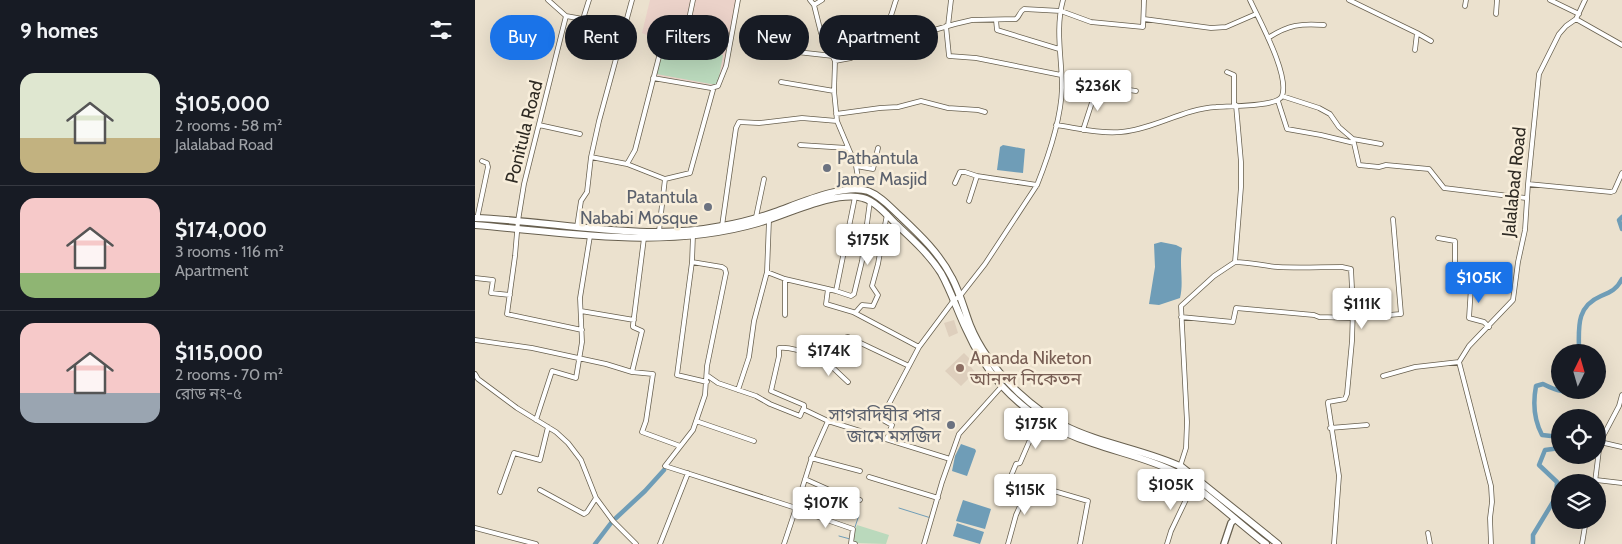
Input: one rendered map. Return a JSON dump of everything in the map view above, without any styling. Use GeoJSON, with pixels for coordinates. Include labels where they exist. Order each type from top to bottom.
{"type":"FeatureCollection","features":[{"type":"Feature","properties":{"kind":"main road"},"geometry":{"type":"LineString","coordinates":[[476,221],[517,230],[590,236],[644,238],[692,233],[727,232],[769,220],[806,199],[828,193],[860,189],[871,192],[921,236],[943,261],[957,298],[977,340],[1005,383],[1039,419],[1059,430],[1092,443],[1149,461],[1178,474],[1266,544]]}},
{"type":"Feature","properties":{"kind":"main road"},"geometry":{"type":"LineString","coordinates":[[476,221],[518,221],[615,230],[692,233],[841,197],[863,198],[887,214],[920,246],[935,263],[957,298]]}},
{"type":"Feature","properties":{"kind":"main road"},"geometry":{"type":"LineString","coordinates":[[614,237],[615,230]]}},
{"type":"Feature","properties":{"kind":"main road"},"geometry":{"type":"LineString","coordinates":[[1005,383],[1042,413],[1063,425],[1087,435],[1163,458],[1182,466],[1278,544]]}},
{"type":"Feature","properties":{"kind":"main road"},"geometry":{"type":"LineString","coordinates":[[1225,544],[1231,523],[1235,519]]}},
{"type":"Feature","properties":{"kind":"street"},"geometry":{"type":"LineString","coordinates":[[548,0],[565,15]]}},
{"type":"Feature","properties":{"kind":"street"},"geometry":{"type":"LineString","coordinates":[[584,15],[589,0]]}},
{"type":"Feature","properties":{"kind":"street"},"geometry":{"type":"LineString","coordinates":[[577,227],[581,200],[587,192],[591,157],[632,0]]}},
{"type":"Feature","properties":{"kind":"street"},"geometry":{"type":"LineString","coordinates":[[690,15],[693,0]]}},
{"type":"Feature","properties":{"kind":"street"},"geometry":{"type":"LineString","coordinates":[[653,78],[711,88],[718,86],[726,66],[738,0]]}},
{"type":"Feature","properties":{"kind":"street"},"geometry":{"type":"LineString","coordinates":[[810,0],[814,5],[819,25]]}},
{"type":"Feature","properties":{"kind":"street"},"geometry":{"type":"LineString","coordinates":[[814,5],[822,0]]}},
{"type":"Feature","properties":{"kind":"street"},"geometry":{"type":"LineString","coordinates":[[890,15],[896,0]]}},
{"type":"Feature","properties":{"kind":"street"},"geometry":{"type":"LineString","coordinates":[[951,0],[947,26],[949,56],[976,58],[1061,75]]}},
{"type":"Feature","properties":{"kind":"street"},"geometry":{"type":"LineString","coordinates":[[887,439],[892,425],[883,420],[882,417],[919,347],[985,264],[1037,185],[1056,125],[1062,91],[1059,49],[1063,0]]}},
{"type":"Feature","properties":{"kind":"street"},"geometry":{"type":"LineString","coordinates":[[938,29],[972,20],[1016,20],[1024,8],[1061,12],[1091,22],[1143,27],[1144,0]]}},
{"type":"Feature","properties":{"kind":"street"},"geometry":{"type":"LineString","coordinates":[[1056,125],[1083,130],[1120,132],[1155,124],[1195,109],[1265,104],[1278,101],[1282,96],[1283,84],[1279,66],[1250,0]]}},
{"type":"Feature","properties":{"kind":"street"},"geometry":{"type":"LineString","coordinates":[[1349,0],[1431,41]]}},
{"type":"Feature","properties":{"kind":"street"},"geometry":{"type":"LineString","coordinates":[[1465,6],[1466,0]]}},
{"type":"Feature","properties":{"kind":"street"},"geometry":{"type":"LineString","coordinates":[[1496,14],[1497,0]]}},
{"type":"Feature","properties":{"kind":"street"},"geometry":{"type":"LineString","coordinates":[[1550,0],[1579,14]]}},
{"type":"Feature","properties":{"kind":"street","name":"Jalalabad Road"},"geometry":{"type":"LineString","coordinates":[[1459,362],[1469,346],[1513,300],[1525,230],[1526,198],[1539,74],[1559,34],[1576,19],[1585,0]]}},
{"type":"Feature","properties":{"kind":"street"},"geometry":{"type":"LineString","coordinates":[[1144,19],[1211,28],[1225,27],[1256,14]]}},
{"type":"Feature","properties":{"kind":"street"},"geometry":{"type":"LineString","coordinates":[[1576,19],[1622,45]]}},
{"type":"Feature","properties":{"kind":"street","name":"Ponitula Road"},"geometry":{"type":"LineString","coordinates":[[565,20],[524,184],[507,314],[582,330]]}},
{"type":"Feature","properties":{"kind":"street"},"geometry":{"type":"LineString","coordinates":[[996,20],[997,30],[1059,49]]}},
{"type":"Feature","properties":{"kind":"street"},"geometry":{"type":"LineString","coordinates":[[1268,38],[1282,29],[1290,27],[1305,24],[1324,26]]}},
{"type":"Feature","properties":{"kind":"street"},"geometry":{"type":"LineString","coordinates":[[1415,50],[1417,34]]}},
{"type":"Feature","properties":{"kind":"street"},"geometry":{"type":"LineString","coordinates":[[627,164],[635,150],[659,60]]}},
{"type":"Feature","properties":{"kind":"street"},"geometry":{"type":"LineString","coordinates":[[840,60],[835,61],[834,91],[837,121],[856,166],[863,198]]}},
{"type":"Feature","properties":{"kind":"street"},"geometry":{"type":"LineString","coordinates":[[1227,72],[1234,75],[1241,162],[1235,262]]}},
{"type":"Feature","properties":{"kind":"street"},"geometry":{"type":"LineString","coordinates":[[781,82],[834,91]]}},
{"type":"Feature","properties":{"kind":"street"},"geometry":{"type":"LineString","coordinates":[[1083,130],[1096,90],[1101,86],[1136,91]]}},
{"type":"Feature","properties":{"kind":"street"},"geometry":{"type":"LineString","coordinates":[[591,157],[627,164],[665,179],[690,173],[713,90]]}},
{"type":"Feature","properties":{"kind":"street"},"geometry":{"type":"LineString","coordinates":[[1282,96],[1319,108],[1330,114],[1339,127],[1354,141],[1358,164],[1360,165],[1379,167],[1387,165],[1429,169],[1444,188],[1526,198]]}},
{"type":"Feature","properties":{"kind":"street"},"geometry":{"type":"LineString","coordinates":[[836,114],[898,107],[921,101],[947,108],[985,112]]}},
{"type":"Feature","properties":{"kind":"street"},"geometry":{"type":"LineString","coordinates":[[1278,101],[1287,129],[1381,144]]}},
{"type":"Feature","properties":{"kind":"street"},"geometry":{"type":"LineString","coordinates":[[722,226],[736,128],[739,122],[759,123],[802,118],[837,121]]}},
{"type":"Feature","properties":{"kind":"street"},"geometry":{"type":"LineString","coordinates":[[539,125],[580,134]]}},
{"type":"Feature","properties":{"kind":"street"},"geometry":{"type":"LineString","coordinates":[[800,144],[847,148]]}},
{"type":"Feature","properties":{"kind":"street"},"geometry":{"type":"LineString","coordinates":[[856,166],[873,169],[878,148]]}},
{"type":"Feature","properties":{"kind":"street"},"geometry":{"type":"LineString","coordinates":[[476,221],[488,167],[487,163],[481,161]]}},
{"type":"Feature","properties":{"kind":"street"},"geometry":{"type":"LineString","coordinates":[[955,183],[960,172],[965,172],[977,176],[1037,185]]}},
{"type":"Feature","properties":{"kind":"street"},"geometry":{"type":"LineString","coordinates":[[1528,184],[1611,192],[1615,191],[1622,173]]}},
{"type":"Feature","properties":{"kind":"street"},"geometry":{"type":"LineString","coordinates":[[969,200],[977,176]]}},
{"type":"Feature","properties":{"kind":"street"},"geometry":{"type":"LineString","coordinates":[[659,231],[665,179]]}},
{"type":"Feature","properties":{"kind":"street"},"geometry":{"type":"LineString","coordinates":[[756,217],[764,179]]}},
{"type":"Feature","properties":{"kind":"street"},"geometry":{"type":"LineString","coordinates":[[836,291],[855,197]]}},
{"type":"Feature","properties":{"kind":"street"},"geometry":{"type":"LineString","coordinates":[[767,272],[785,279],[851,296],[854,294],[862,262],[870,201]]}},
{"type":"Feature","properties":{"kind":"street"},"geometry":{"type":"LineString","coordinates":[[855,313],[862,304],[873,306],[878,295],[872,286],[887,214]]}},
{"type":"Feature","properties":{"kind":"street"},"geometry":{"type":"LineString","coordinates":[[1181,317],[1233,322],[1236,308],[1319,317],[1353,318],[1401,314],[1393,219]]}},
{"type":"Feature","properties":{"kind":"street"},"geometry":{"type":"LineString","coordinates":[[738,390],[749,357],[754,321],[767,272],[769,220]]}},
{"type":"Feature","properties":{"kind":"street"},"geometry":{"type":"LineString","coordinates":[[692,233],[692,262],[677,375],[707,382]]}},
{"type":"Feature","properties":{"kind":"street"},"geometry":{"type":"LineString","coordinates":[[536,420],[552,371],[576,378],[580,359],[582,330],[580,298],[590,236]]}},
{"type":"Feature","properties":{"kind":"street"},"geometry":{"type":"LineString","coordinates":[[631,372],[642,331],[633,327],[644,238]]}},
{"type":"Feature","properties":{"kind":"street"},"geometry":{"type":"LineString","coordinates":[[1439,238],[1455,241],[1455,264],[1471,266],[1469,318],[1483,322],[1489,327]]}},
{"type":"Feature","properties":{"kind":"street"},"geometry":{"type":"LineString","coordinates":[[692,262],[723,267],[725,269],[707,366],[708,376],[705,394],[693,430],[665,466],[796,508]]}},
{"type":"Feature","properties":{"kind":"street"},"geometry":{"type":"LineString","coordinates":[[1178,474],[1186,448],[1187,422],[1181,306],[1214,276],[1235,262],[1282,267],[1349,268],[1351,269],[1353,318],[1347,394],[1345,399],[1328,402],[1330,428],[1335,445],[1339,476],[1334,544]]}},
{"type":"Feature","properties":{"kind":"street"},"geometry":{"type":"LineString","coordinates":[[475,278],[493,280],[491,293],[510,295]]}},
{"type":"Feature","properties":{"kind":"street"},"geometry":{"type":"LineString","coordinates":[[785,279],[785,315]]}},
{"type":"Feature","properties":{"kind":"street"},"geometry":{"type":"LineString","coordinates":[[828,289],[826,304],[855,313],[919,347]]}},
{"type":"Feature","properties":{"kind":"street"},"geometry":{"type":"LineString","coordinates":[[581,311],[634,320]]}},
{"type":"Feature","properties":{"kind":"street"},"geometry":{"type":"LineString","coordinates":[[848,382],[831,366],[841,339],[845,336],[909,366]]}},
{"type":"Feature","properties":{"kind":"street"},"geometry":{"type":"LineString","coordinates":[[475,340],[532,348],[606,364],[631,372],[653,374],[646,421],[641,432],[680,446]]}},
{"type":"Feature","properties":{"kind":"street"},"geometry":{"type":"LineString","coordinates":[[832,362],[794,350],[779,348],[771,391],[804,405],[804,409],[827,420],[950,459]]}},
{"type":"Feature","properties":{"kind":"street"},"geometry":{"type":"LineString","coordinates":[[1383,376],[1415,367],[1459,362],[1491,486],[1491,544]]}},
{"type":"Feature","properties":{"kind":"street"},"geometry":{"type":"LineString","coordinates":[[475,374],[476,380],[562,437],[581,460],[596,498],[613,521],[636,544]]}},
{"type":"Feature","properties":{"kind":"street"},"geometry":{"type":"LineString","coordinates":[[708,376],[718,383],[756,396],[800,416],[804,409]]}},
{"type":"Feature","properties":{"kind":"street"},"geometry":{"type":"LineString","coordinates":[[924,544],[959,434],[1005,383]]}},
{"type":"Feature","properties":{"kind":"street"},"geometry":{"type":"LineString","coordinates":[[1606,432],[1621,406],[1622,395]]}},
{"type":"Feature","properties":{"kind":"street"},"geometry":{"type":"LineString","coordinates":[[1039,419],[1025,453],[1019,464],[1016,464],[1011,475],[1029,484],[1088,501],[1080,544]]}},
{"type":"Feature","properties":{"kind":"street"},"geometry":{"type":"LineString","coordinates":[[784,544],[811,458],[827,420]]}},
{"type":"Feature","properties":{"kind":"street"},"geometry":{"type":"LineString","coordinates":[[696,422],[754,441]]}},
{"type":"Feature","properties":{"kind":"street"},"geometry":{"type":"LineString","coordinates":[[1330,428],[1367,425]]}},
{"type":"Feature","properties":{"kind":"street"},"geometry":{"type":"LineString","coordinates":[[501,492],[514,452],[540,460],[547,427]]}},
{"type":"Feature","properties":{"kind":"street"},"geometry":{"type":"LineString","coordinates":[[1606,443],[1622,446]]}},
{"type":"Feature","properties":{"kind":"street"},"geometry":{"type":"LineString","coordinates":[[811,458],[860,471]]}},
{"type":"Feature","properties":{"kind":"street"},"geometry":{"type":"LineString","coordinates":[[660,544],[688,473]]}},
{"type":"Feature","properties":{"kind":"street"},"geometry":{"type":"LineString","coordinates":[[869,477],[938,498]]}},
{"type":"Feature","properties":{"kind":"street"},"geometry":{"type":"LineString","coordinates":[[805,479],[834,492],[860,500]]}},
{"type":"Feature","properties":{"kind":"street"},"geometry":{"type":"LineString","coordinates":[[1606,481],[1622,482]]}},
{"type":"Feature","properties":{"kind":"street"},"geometry":{"type":"LineString","coordinates":[[1008,544],[1016,515],[1029,484]]}},
{"type":"Feature","properties":{"kind":"street"},"geometry":{"type":"LineString","coordinates":[[1167,544],[1171,531],[1193,485]]}},
{"type":"Feature","properties":{"kind":"street"},"geometry":{"type":"LineString","coordinates":[[540,490],[584,514],[596,498]]}},
{"type":"Feature","properties":{"kind":"street"},"geometry":{"type":"LineString","coordinates":[[807,513],[853,529],[852,544]]}},
{"type":"Feature","properties":{"kind":"street"},"geometry":{"type":"LineString","coordinates":[[475,528],[536,544]]}},
{"type":"Feature","properties":{"kind":"street"},"geometry":{"type":"LineString","coordinates":[[1582,544],[1584,529]]}},
{"type":"Feature","properties":{"kind":"street"},"geometry":{"type":"LineString","coordinates":[[1428,533],[1430,544]]}},
{"type":"Feature","properties":{"kind":"shaded area"},"geometry":{"type":"Polygon","coordinates":[[[650,0],[736,0],[729,37],[729,15],[647,15],[647,35],[642,33],[650,0]]]}},
{"type":"Feature","properties":{"kind":"shaded area"},"geometry":{"type":"Polygon","coordinates":[[[656,60],[725,60],[719,89],[653,75],[656,60]]]}},
{"type":"Feature","properties":{"kind":"shaded area"},"geometry":{"type":"Polygon","coordinates":[[[954,320],[958,333],[949,337],[944,323],[954,320]]]}},
{"type":"Feature","properties":{"kind":"shaded area","name":"Ananda Niketon আনন্দ নিকেতন"},"geometry":{"type":"Polygon","coordinates":[[[964,353],[973,362],[970,366],[975,372],[961,386],[945,371],[964,353]]]}},
{"type":"Feature","properties":{"kind":"green space"},"geometry":{"type":"Polygon","coordinates":[[[660,60],[722,60],[716,85],[656,74],[660,60]]]}},
{"type":"Feature","properties":{"kind":"green space"},"geometry":{"type":"Polygon","coordinates":[[[857,525],[889,535],[886,544],[856,543],[852,538],[857,525]]]}},
{"type":"Feature","properties":{"kind":"water"},"geometry":{"type":"Polygon","coordinates":[[[1003,145],[1025,149],[1023,173],[997,170],[1000,147],[1003,145]]]}},
{"type":"Feature","properties":{"kind":"water"},"geometry":{"type":"Polygon","coordinates":[[[1161,242],[1182,248],[1182,286],[1180,298],[1159,305],[1149,304],[1155,267],[1154,244],[1161,242]]]}},
{"type":"Feature","properties":{"kind":"water"},"geometry":{"type":"Polygon","coordinates":[[[961,444],[976,451],[967,476],[952,471],[955,456],[961,444]]]}},
{"type":"Feature","properties":{"kind":"water"},"geometry":{"type":"Polygon","coordinates":[[[963,500],[991,509],[985,529],[956,521],[963,500]]]}},
{"type":"Feature","properties":{"kind":"water"},"geometry":{"type":"Polygon","coordinates":[[[957,523],[984,532],[980,544],[953,536],[957,523]]]}},
{"type":"Feature","properties":{"kind":"waterway"},"geometry":{"type":"LineString","coordinates":[[1622,217],[1619,220],[1622,229]]}},
{"type":"Feature","properties":{"kind":"waterway"},"geometry":{"type":"LineString","coordinates":[[1579,344],[1579,327],[1583,312],[1593,301],[1616,288],[1622,279]]}},
{"type":"Feature","properties":{"kind":"waterway"},"geometry":{"type":"LineString","coordinates":[[1551,387],[1543,384],[1536,386],[1535,411],[1542,435],[1551,436]]}},
{"type":"Feature","properties":{"kind":"waterway"},"geometry":{"type":"LineString","coordinates":[[1533,544],[1533,535],[1556,497],[1557,482],[1539,465],[1545,450],[1551,449]]}},
{"type":"Feature","properties":{"kind":"waterway"},"geometry":{"type":"LineString","coordinates":[[616,518],[664,470]]}},
{"type":"Feature","properties":{"kind":"waterway"},"geometry":{"type":"LineString","coordinates":[[899,508],[931,518]]}},
{"type":"Feature","properties":{"kind":"waterway"},"geometry":{"type":"LineString","coordinates":[[855,527],[859,515]]}},
{"type":"Feature","properties":{"kind":"waterway"},"geometry":{"type":"LineString","coordinates":[[595,544],[611,523]]}},
{"type":"Feature","properties":{"kind":"waterway"},"geometry":{"type":"LineString","coordinates":[[839,536],[850,539]]}},
{"type":"Feature","properties":{"kind":"place","name":"Pathantula Jame Masjid"},"geometry":{"type":"Point","coordinates":[827,168]}},
{"type":"Feature","properties":{"kind":"place","name":"Patantula Nababi Mosque"},"geometry":{"type":"Point","coordinates":[708,207]}},
{"type":"Feature","properties":{"kind":"place","name":"Ananda Niketon আনন্দ নিকেতন"},"geometry":{"type":"Point","coordinates":[960,368]}},
{"type":"Feature","properties":{"kind":"place","name":"সাগরদিঘীর পার জামে মসজিদ"},"geometry":{"type":"Point","coordinates":[951,425]}}]}
